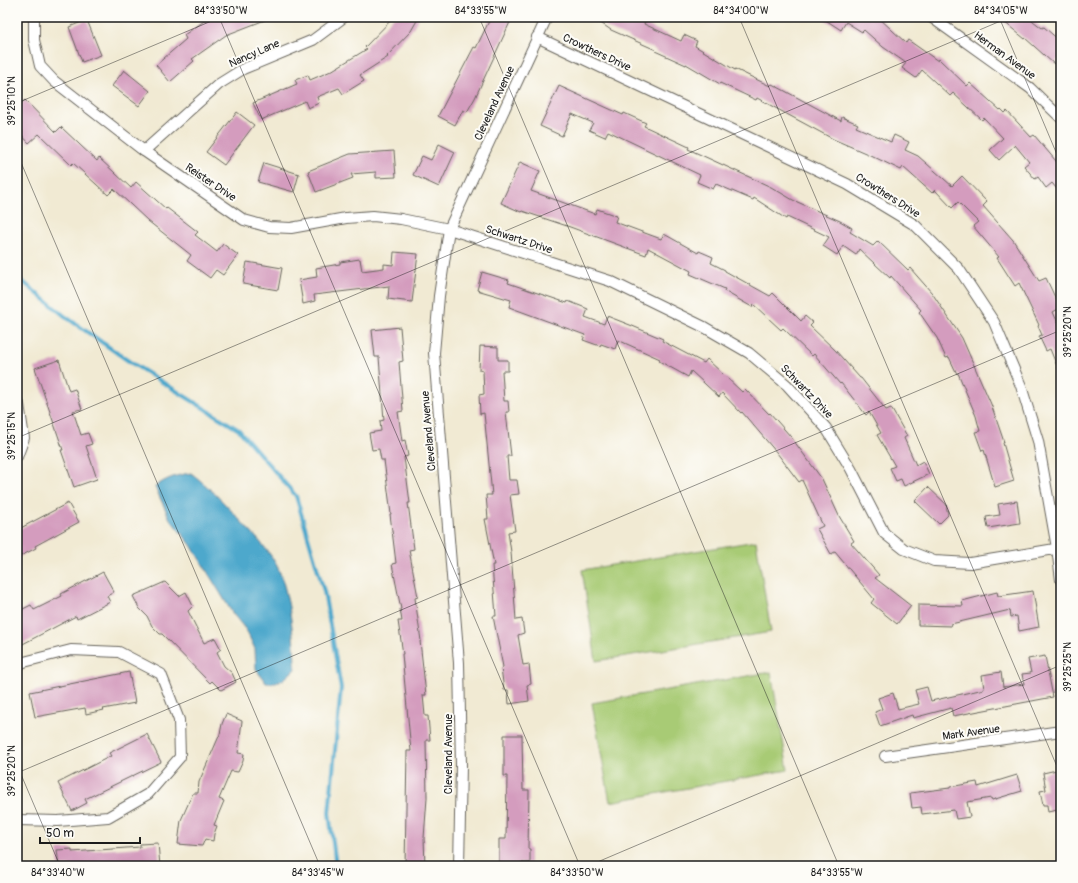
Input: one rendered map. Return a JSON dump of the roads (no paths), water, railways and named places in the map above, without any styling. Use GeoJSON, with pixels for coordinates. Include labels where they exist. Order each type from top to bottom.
{"type":"FeatureCollection","features":[{"type":"Feature","properties":{"kind":"street","name":"Reister Drive"},"geometry":{"type":"LineString","coordinates":[[34,17],[34,40],[40,66],[54,81],[144,151],[244,220],[269,227],[291,228],[346,218],[373,216],[401,218],[449,229]]}},
{"type":"Feature","properties":{"kind":"street","name":"Nancy Lane"},"geometry":{"type":"LineString","coordinates":[[144,151],[219,84],[243,69],[314,40],[344,17]]}},
{"type":"Feature","properties":{"kind":"street","name":"Cleveland Avenue"},"geometry":{"type":"LineString","coordinates":[[459,866],[461,765],[459,663],[434,353],[439,296],[449,229],[547,17]]}},
{"type":"Feature","properties":{"kind":"street","name":"Herman Avenue"},"geometry":{"type":"LineString","coordinates":[[931,17],[1030,88],[1061,118]]}},
{"type":"Feature","properties":{"kind":"street","name":"Crowthers Drive"},"geometry":{"type":"LineString","coordinates":[[537,37],[847,184],[915,225],[959,269],[994,322],[1022,386],[1038,441],[1059,548],[1061,580]]}},
{"type":"Feature","properties":{"kind":"street","name":"Schwartz Drive"},"geometry":{"type":"LineString","coordinates":[[449,229],[610,281],[704,327],[749,353],[787,385],[826,428],[851,469],[884,533],[904,549],[934,561],[970,563],[1059,548]]}},
{"type":"Feature","properties":{"kind":"street"},"geometry":{"type":"LineString","coordinates":[[17,402],[19,404],[24,438],[17,457]]}},
{"type":"Feature","properties":{"kind":"street"},"geometry":{"type":"LineString","coordinates":[[17,665],[71,650],[120,652],[161,674],[179,720],[180,757],[148,794],[108,817],[58,821],[17,820]]}},
{"type":"Feature","properties":{"kind":"street","name":"Mark Avenue"},"geometry":{"type":"LineString","coordinates":[[885,756],[1061,731]]}},
{"type":"Feature","properties":{"kind":"water"},"geometry":{"type":"Polygon","coordinates":[[[191,473],[221,500],[267,550],[281,575],[288,601],[294,644],[295,669],[279,682],[266,683],[256,669],[255,649],[246,630],[233,614],[191,545],[170,519],[155,487],[172,477],[191,473]]]}},
{"type":"Feature","properties":{"kind":"waterway"},"geometry":{"type":"LineString","coordinates":[[17,277],[66,317],[130,362],[239,430],[296,496],[324,591],[341,688],[329,813],[336,866]]}}]}
